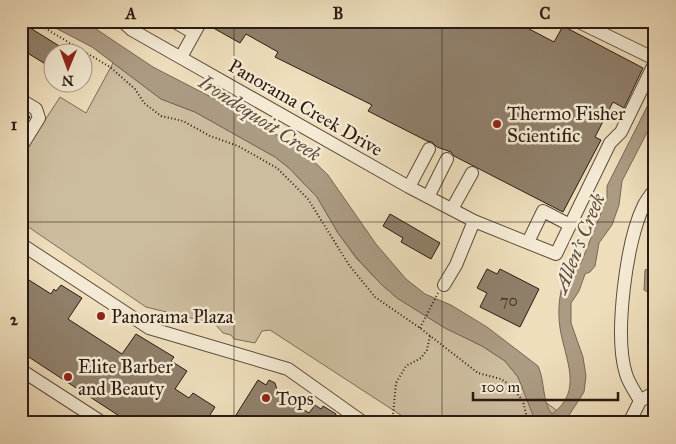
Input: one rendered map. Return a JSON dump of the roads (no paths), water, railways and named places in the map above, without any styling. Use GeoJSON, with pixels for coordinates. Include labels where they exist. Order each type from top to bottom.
{"type":"FeatureCollection","features":[{"type":"Feature","properties":{"kind":"street","name":"Panorama Creek Drive"},"geometry":{"type":"LineString","coordinates":[[122,21],[132,30],[410,187],[474,221],[556,254],[570,224]]}},
{"type":"Feature","properties":{"kind":"street"},"geometry":{"type":"LineString","coordinates":[[173,21],[194,33]]}},
{"type":"Feature","properties":{"kind":"street"},"geometry":{"type":"LineString","coordinates":[[181,57],[201,21]]}},
{"type":"Feature","properties":{"kind":"street"},"geometry":{"type":"LineString","coordinates":[[528,242],[543,211],[570,224],[610,143],[621,132],[655,60],[576,21]]}},
{"type":"Feature","properties":{"kind":"street"},"geometry":{"type":"LineString","coordinates":[[21,100],[36,109],[39,118],[21,147]]}},
{"type":"Feature","properties":{"kind":"street"},"geometry":{"type":"LineString","coordinates":[[410,187],[429,149]]}},
{"type":"Feature","properties":{"kind":"street"},"geometry":{"type":"LineString","coordinates":[[428,197],[447,159]]}},
{"type":"Feature","properties":{"kind":"street"},"geometry":{"type":"LineString","coordinates":[[452,209],[472,173]]}},
{"type":"Feature","properties":{"kind":"street"},"geometry":{"type":"LineString","coordinates":[[640,401],[626,376],[622,357],[624,278],[636,225],[644,204],[655,189]]}},
{"type":"Feature","properties":{"kind":"street"},"geometry":{"type":"LineString","coordinates":[[444,285],[456,265],[474,221]]}},
{"type":"Feature","properties":{"kind":"street"},"geometry":{"type":"LineString","coordinates":[[21,244],[149,328],[288,369],[364,423]]}},
{"type":"Feature","properties":{"kind":"street"},"geometry":{"type":"LineString","coordinates":[[21,370],[103,423]]}},
{"type":"Feature","properties":{"kind":"street"},"geometry":{"type":"LineString","coordinates":[[629,423],[640,401],[655,392]]}},
{"type":"Feature","properties":{"kind":"place","name":"Thermo Fisher Scientific"},"geometry":{"type":"Point","coordinates":[497,124]}},
{"type":"Feature","properties":{"kind":"place","name":"Panorama Plaza"},"geometry":{"type":"Point","coordinates":[101,316]}},
{"type":"Feature","properties":{"kind":"place","name":"Elite Barber and Beauty"},"geometry":{"type":"Point","coordinates":[68,377]}},
{"type":"Feature","properties":{"kind":"place","name":"Tops"},"geometry":{"type":"Point","coordinates":[266,398]}},
{"type":"Feature","properties":{"kind":"water label","name":"Irondequoit Creek"},"geometry":{"type":"Point","coordinates":[260,118]}},
{"type":"Feature","properties":{"kind":"water label","name":"Allen's Creek"},"geometry":{"type":"Point","coordinates":[579,243]}}]}
